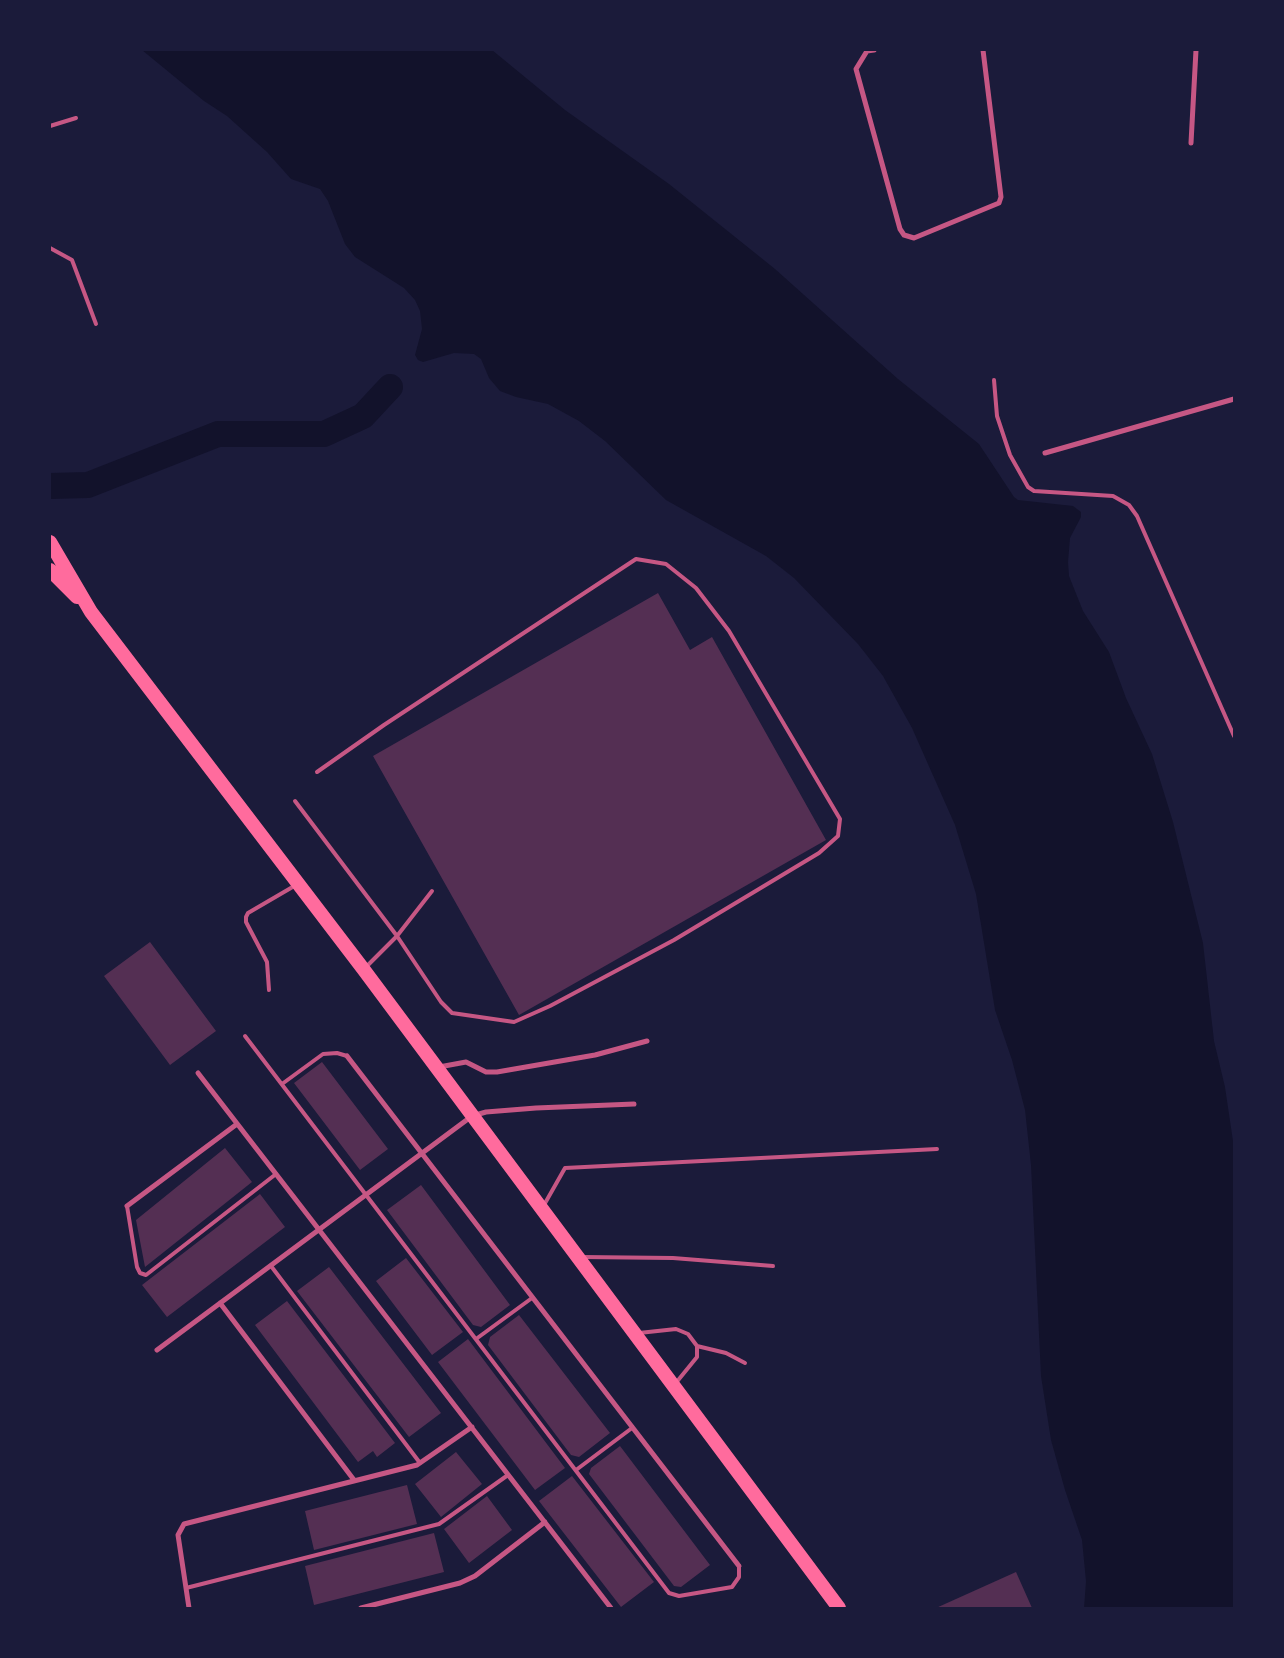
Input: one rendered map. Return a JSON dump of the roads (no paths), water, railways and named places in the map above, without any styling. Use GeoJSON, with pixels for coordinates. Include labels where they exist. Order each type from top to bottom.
{"type":"FeatureCollection","features":[{"type":"Feature","properties":{"kind":"highway"},"geometry":{"type":"LineString","coordinates":[[50,542],[91,612],[364,970],[839,1608]]}},
{"type":"Feature","properties":{"kind":"highway"},"geometry":{"type":"LineString","coordinates":[[50,570],[91,612]]}},
{"type":"Feature","properties":{"kind":"street"},"geometry":{"type":"LineString","coordinates":[[874,50],[867,51],[862,56],[856,69],[900,228],[904,236],[914,238],[999,203],[1002,197],[983,50]]}},
{"type":"Feature","properties":{"kind":"street"},"geometry":{"type":"LineString","coordinates":[[1190,144],[1196,50]]}},
{"type":"Feature","properties":{"kind":"street"},"geometry":{"type":"LineString","coordinates":[[1045,453],[1234,399]]}},
{"type":"Feature","properties":{"kind":"street"},"geometry":{"type":"LineString","coordinates":[[436,1068],[466,1062],[486,1072],[497,1072],[595,1055],[648,1041]]}},
{"type":"Feature","properties":{"kind":"street"},"geometry":{"type":"LineString","coordinates":[[347,1056],[739,1566]]}},
{"type":"Feature","properties":{"kind":"street"},"geometry":{"type":"LineString","coordinates":[[198,1073],[611,1608]]}},
{"type":"Feature","properties":{"kind":"street"},"geometry":{"type":"LineString","coordinates":[[157,1350],[472,1116],[486,1112],[519,1109],[634,1104]]}},
{"type":"Feature","properties":{"kind":"street"},"geometry":{"type":"LineString","coordinates":[[127,1206],[237,1124]]}},
{"type":"Feature","properties":{"kind":"street"},"geometry":{"type":"LineString","coordinates":[[220,1303],[354,1480]]}},
{"type":"Feature","properties":{"kind":"street"},"geometry":{"type":"LineString","coordinates":[[189,1608],[178,1534],[184,1524],[420,1463],[472,1428]]}},
{"type":"Feature","properties":{"kind":"street"},"geometry":{"type":"LineString","coordinates":[[361,1608],[460,1582],[475,1576],[545,1522]]}},
{"type":"Feature","properties":{"kind":"lane"},"geometry":{"type":"LineString","coordinates":[[50,126],[76,118]]}},
{"type":"Feature","properties":{"kind":"lane"},"geometry":{"type":"LineString","coordinates":[[50,248],[72,260],[96,324]]}},
{"type":"Feature","properties":{"kind":"lane"},"geometry":{"type":"LineString","coordinates":[[994,380],[997,416],[1010,455],[1028,487],[1034,491],[1113,496],[1129,505],[1137,516],[1234,736]]}},
{"type":"Feature","properties":{"kind":"lane"},"geometry":{"type":"LineString","coordinates":[[294,801],[397,936],[442,1002],[452,1012],[514,1022],[550,1006],[674,940],[772,882],[819,852],[838,836],[840,819],[730,631],[696,588],[666,564],[636,559],[384,725],[317,772]]}},
{"type":"Feature","properties":{"kind":"lane"},"geometry":{"type":"LineString","coordinates":[[269,990],[267,962],[246,922],[246,917],[248,913],[298,884]]}},
{"type":"Feature","properties":{"kind":"lane"},"geometry":{"type":"LineString","coordinates":[[364,970],[397,936],[432,891]]}},
{"type":"Feature","properties":{"kind":"lane"},"geometry":{"type":"LineString","coordinates":[[245,1036],[669,1593],[679,1596],[732,1587],[739,1577],[739,1566]]}},
{"type":"Feature","properties":{"kind":"lane"},"geometry":{"type":"LineString","coordinates":[[282,1084],[323,1054],[336,1053],[347,1056]]}},
{"type":"Feature","properties":{"kind":"lane"},"geometry":{"type":"LineString","coordinates":[[542,1209],[566,1168],[937,1150]]}},
{"type":"Feature","properties":{"kind":"lane"},"geometry":{"type":"LineString","coordinates":[[127,1206],[137,1267],[140,1273],[146,1275],[276,1174]]}},
{"type":"Feature","properties":{"kind":"lane"},"geometry":{"type":"LineString","coordinates":[[578,1257],[673,1258],[773,1266]]}},
{"type":"Feature","properties":{"kind":"lane"},"geometry":{"type":"LineString","coordinates":[[271,1266],[420,1463]]}},
{"type":"Feature","properties":{"kind":"lane"},"geometry":{"type":"LineString","coordinates":[[476,1339],[532,1298]]}},
{"type":"Feature","properties":{"kind":"lane"},"geometry":{"type":"LineString","coordinates":[[634,1333],[676,1329],[688,1334],[697,1346],[697,1357],[674,1386]]}},
{"type":"Feature","properties":{"kind":"lane"},"geometry":{"type":"LineString","coordinates":[[697,1346],[726,1353],[745,1362]]}},
{"type":"Feature","properties":{"kind":"lane"},"geometry":{"type":"LineString","coordinates":[[576,1470],[632,1428]]}},
{"type":"Feature","properties":{"kind":"lane"},"geometry":{"type":"LineString","coordinates":[[186,1588],[439,1524],[508,1475]]}},
{"type":"Feature","properties":{"kind":"waterway"},"geometry":{"type":"LineString","coordinates":[[50,486],[88,485],[218,434],[324,434],[363,416],[390,387]]}}]}
